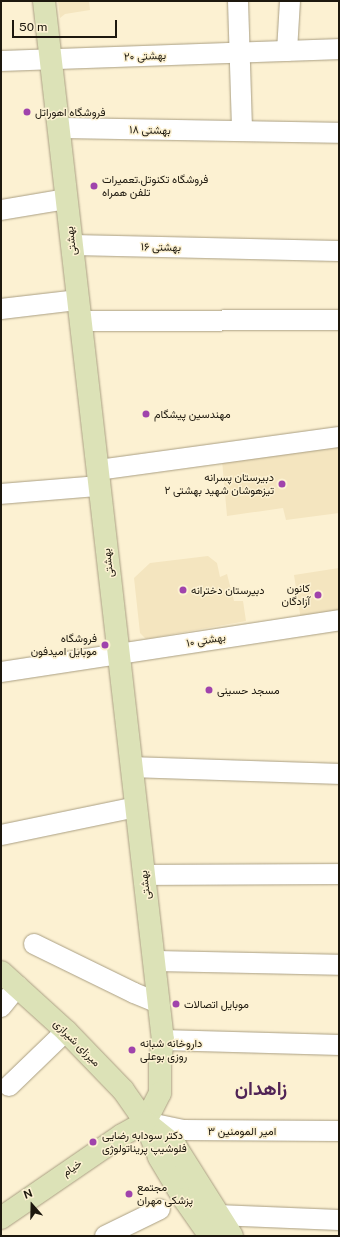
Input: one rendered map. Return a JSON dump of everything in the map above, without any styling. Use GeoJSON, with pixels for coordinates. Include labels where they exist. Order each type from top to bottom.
{"type":"FeatureCollection","features":[{"type":"Feature","properties":{"kind":"main road","name":"بهشتی"},"geometry":{"type":"LineString","coordinates":[[44,1],[163,1040],[160,1062],[160,1093],[145,1122]]}},
{"type":"Feature","properties":{"kind":"main road","name":"میرزای شیرازی"},"geometry":{"type":"LineString","coordinates":[[1,972],[66,1031],[123,1090],[145,1122]]}},
{"type":"Feature","properties":{"kind":"main road"},"geometry":{"type":"LineString","coordinates":[[145,1122],[176,1147],[217,1215],[232,1236]]}},
{"type":"Feature","properties":{"kind":"main road"},"geometry":{"type":"LineString","coordinates":[[145,1122],[159,1156],[184,1199],[210,1236]]}},
{"type":"Feature","properties":{"kind":"main road","name":"خیام"},"geometry":{"type":"LineString","coordinates":[[1,1218],[122,1135],[145,1122]]}},
{"type":"Feature","properties":{"kind":"street"},"geometry":{"type":"LineString","coordinates":[[238,1],[242,131]]}},
{"type":"Feature","properties":{"kind":"street"},"geometry":{"type":"LineString","coordinates":[[287,51],[290,1]]}},
{"type":"Feature","properties":{"kind":"street","name":"بهشتی ۲۰"},"geometry":{"type":"LineString","coordinates":[[1,61],[339,49]]}},
{"type":"Feature","properties":{"kind":"street","name":"بهشتی ۱۸"},"geometry":{"type":"LineString","coordinates":[[58,128],[339,133]]}},
{"type":"Feature","properties":{"kind":"street"},"geometry":{"type":"LineString","coordinates":[[1,210],[67,199]]}},
{"type":"Feature","properties":{"kind":"street","name":"بهشتی ۱۶"},"geometry":{"type":"LineString","coordinates":[[72,245],[339,251]]}},
{"type":"Feature","properties":{"kind":"street"},"geometry":{"type":"LineString","coordinates":[[1,309],[78,300]]}},
{"type":"Feature","properties":{"kind":"street"},"geometry":{"type":"LineString","coordinates":[[80,321],[339,320]]}},
{"type":"Feature","properties":{"kind":"street"},"geometry":{"type":"LineString","coordinates":[[1,494],[262,448],[339,437]]}},
{"type":"Feature","properties":{"kind":"street","name":"بهشتی ۱۰"},"geometry":{"type":"LineString","coordinates":[[1,672],[339,620]]}},
{"type":"Feature","properties":{"kind":"street"},"geometry":{"type":"LineString","coordinates":[[132,767],[339,774]]}},
{"type":"Feature","properties":{"kind":"street"},"geometry":{"type":"LineString","coordinates":[[1,835],[136,807]]}},
{"type":"Feature","properties":{"kind":"street"},"geometry":{"type":"LineString","coordinates":[[144,875],[339,874]]}},
{"type":"Feature","properties":{"kind":"street"},"geometry":{"type":"LineString","coordinates":[[34,944],[134,993],[159,1003]]}},
{"type":"Feature","properties":{"kind":"street"},"geometry":{"type":"LineString","coordinates":[[154,961],[339,965]]}},
{"type":"Feature","properties":{"kind":"street"},"geometry":{"type":"LineString","coordinates":[[1,1007],[18,986]]}},
{"type":"Feature","properties":{"kind":"street"},"geometry":{"type":"LineString","coordinates":[[9,1086],[66,1031]]}},
{"type":"Feature","properties":{"kind":"street"},"geometry":{"type":"LineString","coordinates":[[163,1040],[339,1045]]}},
{"type":"Feature","properties":{"kind":"street","name":"امیر المومنین ۳"},"geometry":{"type":"LineString","coordinates":[[145,1122],[182,1130],[339,1131]]}},
{"type":"Feature","properties":{"kind":"street"},"geometry":{"type":"LineString","coordinates":[[105,1236],[160,1209]]}},
{"type":"Feature","properties":{"kind":"street"},"geometry":{"type":"LineString","coordinates":[[217,1215],[339,1220]]}},
{"type":"Feature","properties":{"kind":"shaded area"},"geometry":{"type":"Polygon","coordinates":[[[58,1],[89,1],[90,10],[65,14],[60,18],[58,1]]]}},
{"type":"Feature","properties":{"kind":"shaded area","name":"دبیرستان پسرانه تیزهوشان شهید بهشتی ۲"},"geometry":{"type":"Polygon","coordinates":[[[339,446],[339,513],[286,520],[283,508],[227,516],[222,460],[339,446]]]}},
{"type":"Feature","properties":{"kind":"shaded area","name":"دبیرستان دخترانه"},"geometry":{"type":"Polygon","coordinates":[[[208,556],[217,563],[220,577],[227,574],[234,601],[243,601],[246,621],[146,639],[140,633],[134,578],[150,563],[208,556]]]}},
{"type":"Feature","properties":{"kind":"shaded area","name":"کانون آزادگان"},"geometry":{"type":"Polygon","coordinates":[[[339,568],[339,614],[301,620],[294,575],[339,568]]]}},
{"type":"Feature","properties":{"kind":"place","name":"فروشگاه اهوراتل"},"geometry":{"type":"Point","coordinates":[27,112]}},
{"type":"Feature","properties":{"kind":"place","name":"فروشگاه تکنوتل.تعمیرات تلفن همراه"},"geometry":{"type":"Point","coordinates":[94,186]}},
{"type":"Feature","properties":{"kind":"place","name":"مهندسین پیشگام"},"geometry":{"type":"Point","coordinates":[146,414]}},
{"type":"Feature","properties":{"kind":"place","name":"دبیرستان پسرانه تیزهوشان شهید بهشتی ۲"},"geometry":{"type":"Point","coordinates":[282,484]}},
{"type":"Feature","properties":{"kind":"place","name":"دبیرستان دخترانه"},"geometry":{"type":"Point","coordinates":[183,590]}},
{"type":"Feature","properties":{"kind":"place","name":"کانون آزادگان"},"geometry":{"type":"Point","coordinates":[318,595]}},
{"type":"Feature","properties":{"kind":"place","name":"فروشگاه موبایل امیدفون"},"geometry":{"type":"Point","coordinates":[105,645]}},
{"type":"Feature","properties":{"kind":"place","name":"مسجد حسینی"},"geometry":{"type":"Point","coordinates":[209,690]}},
{"type":"Feature","properties":{"kind":"place","name":"موبایل اتصالات"},"geometry":{"type":"Point","coordinates":[176,1004]}},
{"type":"Feature","properties":{"kind":"place","name":"داروخانه شبانه روزی بوعلی"},"geometry":{"type":"Point","coordinates":[132,1050]}},
{"type":"Feature","properties":{"kind":"place","name":"دکتر سودابه رضایی فلوشیپ پریناتولوژی"},"geometry":{"type":"Point","coordinates":[93,1142]}},
{"type":"Feature","properties":{"kind":"place","name":"مجتمع پزشکی مهران"},"geometry":{"type":"Point","coordinates":[129,1194]}},
{"type":"Feature","properties":{"kind":"district","name":"زاهدان"},"geometry":{"type":"Point","coordinates":[261,1089]}}]}
